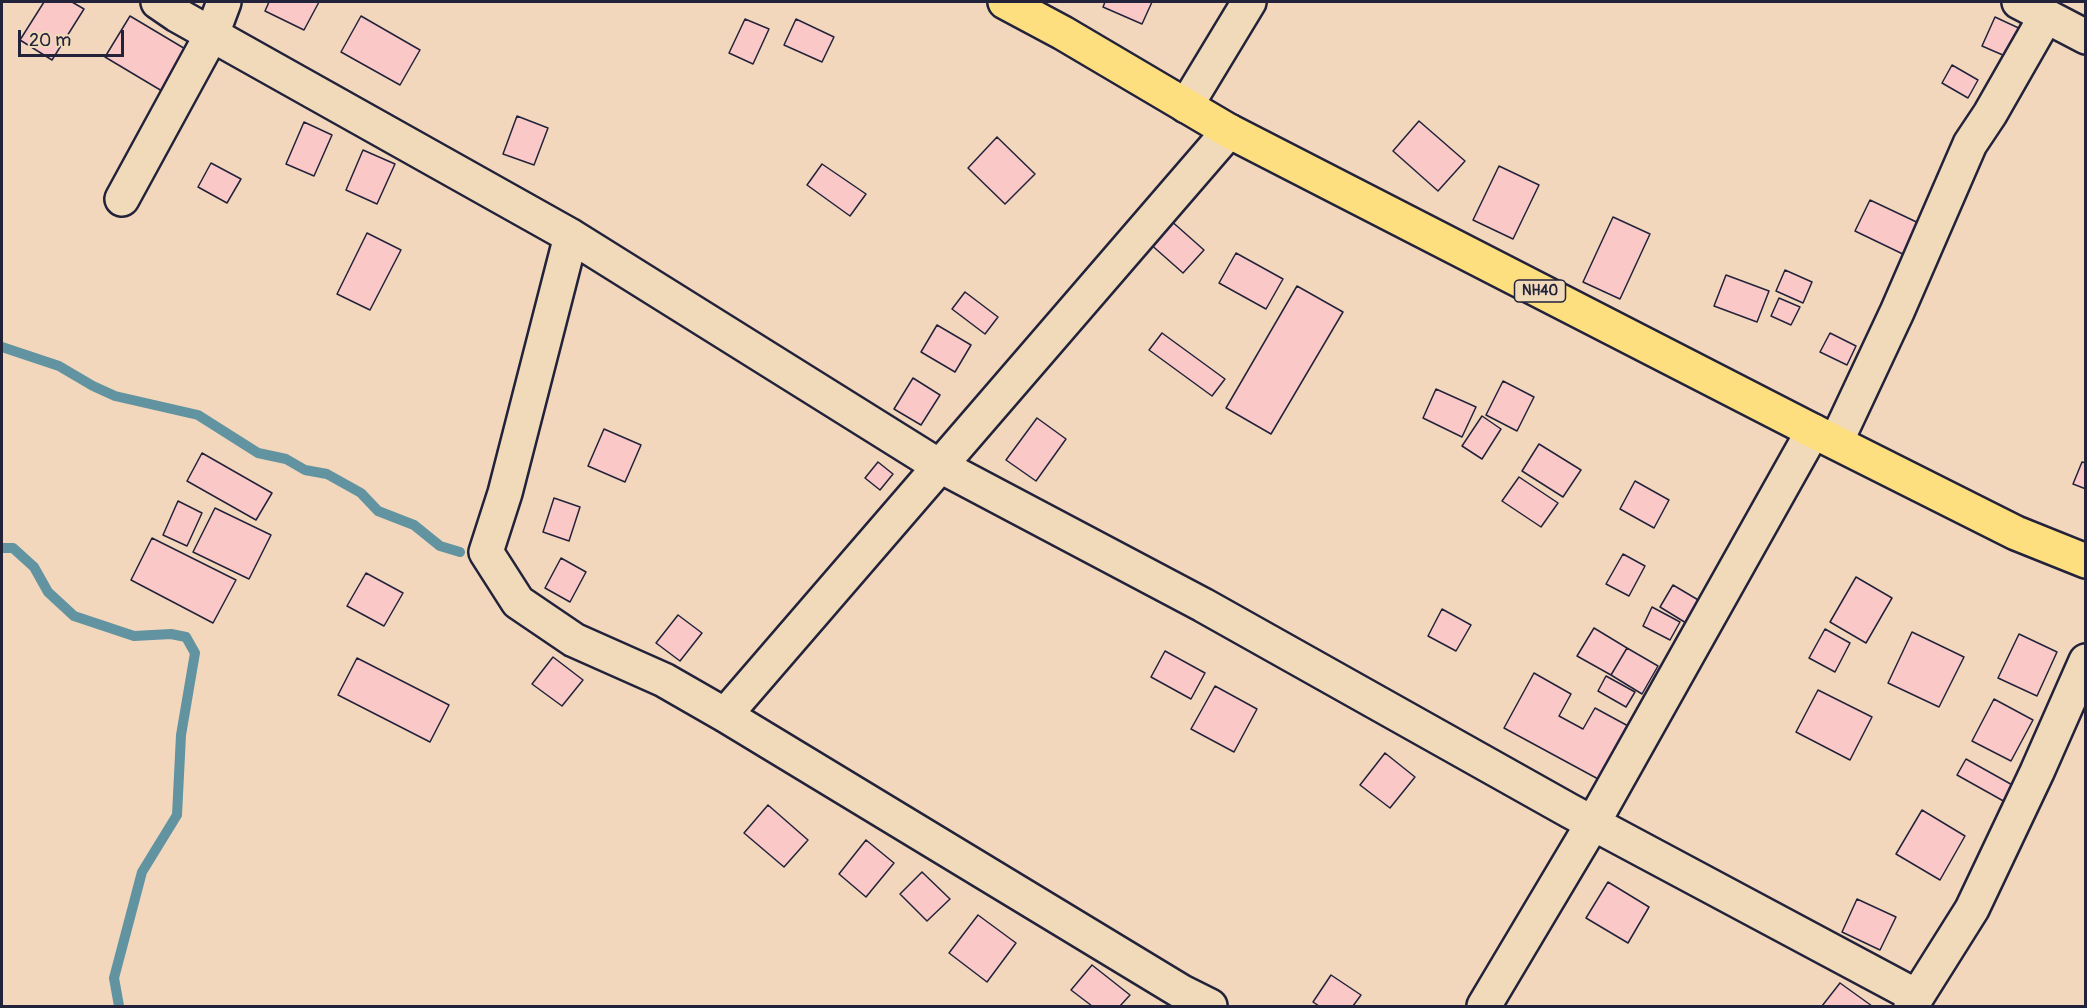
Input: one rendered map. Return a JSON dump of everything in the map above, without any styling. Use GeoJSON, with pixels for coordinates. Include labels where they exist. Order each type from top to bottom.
{"type":"FeatureCollection","features":[{"type":"Feature","properties":{"kind":"highway","name":"NH40"},"geometry":{"type":"LineString","coordinates":[[1005,2],[1063,33],[1229,131],[1824,437],[2016,533],[2085,561]]}},
{"type":"Feature","properties":{"kind":"street"},"geometry":{"type":"LineString","coordinates":[[158,2],[571,236],[941,465],[1203,604],[1913,1001],[1972,909],[2085,661]]}},
{"type":"Feature","properties":{"kind":"street"},"geometry":{"type":"LineString","coordinates":[[122,199],[212,34],[224,2]]}},
{"type":"Feature","properties":{"kind":"street"},"geometry":{"type":"LineString","coordinates":[[1186,106],[1249,2]]}},
{"type":"Feature","properties":{"kind":"street"},"geometry":{"type":"LineString","coordinates":[[1485,1006],[1897,312],[1970,144],[1990,114],[2033,9],[2085,37]]}},
{"type":"Feature","properties":{"kind":"street"},"geometry":{"type":"LineString","coordinates":[[725,715],[1229,131]]}},
{"type":"Feature","properties":{"kind":"street"},"geometry":{"type":"LineString","coordinates":[[571,236],[505,493],[486,552],[518,602],[574,640],[664,680],[725,715],[1182,992],[1210,1006]]}},
{"type":"Feature","properties":{"kind":"building"},"geometry":{"type":"Polygon","coordinates":[[[44,2],[72,2],[84,9],[52,60],[20,40],[44,2]]]}},
{"type":"Feature","properties":{"kind":"building"},"geometry":{"type":"Polygon","coordinates":[[[269,2],[319,2],[304,30],[265,11],[269,2]]]}},
{"type":"Feature","properties":{"kind":"building"},"geometry":{"type":"Polygon","coordinates":[[[1105,2],[1152,2],[1142,24],[1103,7],[1105,2]]]}},
{"type":"Feature","properties":{"kind":"building"},"geometry":{"type":"Polygon","coordinates":[[[130,16],[192,53],[167,94],[105,57],[130,16]]]}},
{"type":"Feature","properties":{"kind":"building"},"geometry":{"type":"Polygon","coordinates":[[[361,16],[420,50],[400,85],[341,52],[361,16]]]}},
{"type":"Feature","properties":{"kind":"building"},"geometry":{"type":"Polygon","coordinates":[[[1995,17],[2025,31],[2012,59],[1982,46],[1995,17]]]}},
{"type":"Feature","properties":{"kind":"building"},"geometry":{"type":"Polygon","coordinates":[[[745,19],[769,29],[753,64],[729,53],[745,19]]]}},
{"type":"Feature","properties":{"kind":"building"},"geometry":{"type":"Polygon","coordinates":[[[796,19],[834,37],[822,62],[784,45],[796,19]]]}},
{"type":"Feature","properties":{"kind":"building"},"geometry":{"type":"Polygon","coordinates":[[[1952,65],[1978,80],[1968,98],[1942,83],[1952,65]]]}},
{"type":"Feature","properties":{"kind":"building"},"geometry":{"type":"Polygon","coordinates":[[[517,116],[548,128],[534,165],[503,154],[517,116]]]}},
{"type":"Feature","properties":{"kind":"building"},"geometry":{"type":"Polygon","coordinates":[[[1419,121],[1465,161],[1438,191],[1393,151],[1419,121]]]}},
{"type":"Feature","properties":{"kind":"building"},"geometry":{"type":"Polygon","coordinates":[[[304,122],[332,135],[314,176],[286,164],[304,122]]]}},
{"type":"Feature","properties":{"kind":"building"},"geometry":{"type":"Polygon","coordinates":[[[997,137],[1035,174],[1005,204],[968,168],[997,137]]]}},
{"type":"Feature","properties":{"kind":"building"},"geometry":{"type":"Polygon","coordinates":[[[363,150],[395,164],[377,204],[346,190],[363,150]]]}},
{"type":"Feature","properties":{"kind":"building"},"geometry":{"type":"Polygon","coordinates":[[[211,163],[241,179],[227,203],[198,187],[211,163]]]}},
{"type":"Feature","properties":{"kind":"building"},"geometry":{"type":"Polygon","coordinates":[[[822,164],[866,194],[850,216],[807,185],[822,164]]]}},
{"type":"Feature","properties":{"kind":"building"},"geometry":{"type":"Polygon","coordinates":[[[1499,166],[1539,185],[1513,239],[1473,220],[1499,166]]]}},
{"type":"Feature","properties":{"kind":"building"},"geometry":{"type":"Polygon","coordinates":[[[1870,200],[1925,226],[1909,257],[1855,231],[1870,200]]]}},
{"type":"Feature","properties":{"kind":"building"},"geometry":{"type":"Polygon","coordinates":[[[1613,217],[1650,234],[1620,299],[1583,282],[1613,217]]]}},
{"type":"Feature","properties":{"kind":"building"},"geometry":{"type":"Polygon","coordinates":[[[1169,219],[1204,250],[1183,273],[1148,242],[1169,219]]]}},
{"type":"Feature","properties":{"kind":"building"},"geometry":{"type":"Polygon","coordinates":[[[367,233],[401,250],[370,310],[337,294],[367,233]]]}},
{"type":"Feature","properties":{"kind":"building"},"geometry":{"type":"Polygon","coordinates":[[[1236,253],[1283,279],[1266,309],[1219,283],[1236,253]]]}},
{"type":"Feature","properties":{"kind":"building"},"geometry":{"type":"Polygon","coordinates":[[[1785,270],[1812,282],[1803,303],[1776,291],[1785,270]]]}},
{"type":"Feature","properties":{"kind":"building"},"geometry":{"type":"Polygon","coordinates":[[[1726,275],[1769,291],[1757,322],[1714,306],[1726,275]]]}},
{"type":"Feature","properties":{"kind":"building"},"geometry":{"type":"Polygon","coordinates":[[[1297,286],[1343,312],[1271,434],[1226,408],[1297,286]]]}},
{"type":"Feature","properties":{"kind":"building"},"geometry":{"type":"Polygon","coordinates":[[[965,292],[998,317],[985,334],[952,309],[965,292]]]}},
{"type":"Feature","properties":{"kind":"building"},"geometry":{"type":"Polygon","coordinates":[[[1779,298],[1800,307],[1791,325],[1771,316],[1779,298]]]}},
{"type":"Feature","properties":{"kind":"building"},"geometry":{"type":"Polygon","coordinates":[[[937,325],[971,345],[955,372],[921,352],[937,325]]]}},
{"type":"Feature","properties":{"kind":"building"},"geometry":{"type":"Polygon","coordinates":[[[1162,333],[1225,379],[1212,396],[1149,350],[1162,333]]]}},
{"type":"Feature","properties":{"kind":"building"},"geometry":{"type":"Polygon","coordinates":[[[1830,333],[1856,346],[1847,365],[1820,352],[1830,333]]]}},
{"type":"Feature","properties":{"kind":"building"},"geometry":{"type":"Polygon","coordinates":[[[913,378],[940,395],[921,425],[894,409],[913,378]]]}},
{"type":"Feature","properties":{"kind":"building"},"geometry":{"type":"Polygon","coordinates":[[[1503,381],[1534,397],[1517,431],[1486,415],[1503,381]]]}},
{"type":"Feature","properties":{"kind":"building"},"geometry":{"type":"Polygon","coordinates":[[[1436,389],[1476,407],[1462,437],[1423,418],[1436,389]]]}},
{"type":"Feature","properties":{"kind":"building"},"geometry":{"type":"Polygon","coordinates":[[[1482,416],[1501,429],[1482,459],[1462,446],[1482,416]]]}},
{"type":"Feature","properties":{"kind":"building"},"geometry":{"type":"Polygon","coordinates":[[[1037,418],[1066,439],[1036,481],[1006,460],[1037,418]]]}},
{"type":"Feature","properties":{"kind":"building"},"geometry":{"type":"Polygon","coordinates":[[[604,429],[641,445],[625,482],[588,466],[604,429]]]}},
{"type":"Feature","properties":{"kind":"building"},"geometry":{"type":"Polygon","coordinates":[[[1539,444],[1581,470],[1563,497],[1522,471],[1539,444]]]}},
{"type":"Feature","properties":{"kind":"building"},"geometry":{"type":"Polygon","coordinates":[[[202,453],[272,493],[256,520],[187,481],[202,453]]]}},
{"type":"Feature","properties":{"kind":"building"},"geometry":{"type":"Polygon","coordinates":[[[878,462],[893,474],[880,490],[865,478],[878,462]]]}},
{"type":"Feature","properties":{"kind":"building"},"geometry":{"type":"Polygon","coordinates":[[[2082,462],[2086,463],[2086,489],[2073,484],[2082,462]]]}},
{"type":"Feature","properties":{"kind":"building"},"geometry":{"type":"Polygon","coordinates":[[[1519,477],[1558,503],[1541,527],[1502,501],[1519,477]]]}},
{"type":"Feature","properties":{"kind":"building"},"geometry":{"type":"Polygon","coordinates":[[[1635,481],[1669,500],[1654,528],[1620,509],[1635,481]]]}},
{"type":"Feature","properties":{"kind":"building"},"geometry":{"type":"Polygon","coordinates":[[[554,498],[580,507],[569,541],[543,532],[554,498]]]}},
{"type":"Feature","properties":{"kind":"building"},"geometry":{"type":"Polygon","coordinates":[[[178,501],[202,513],[187,546],[163,535],[178,501]]]}},
{"type":"Feature","properties":{"kind":"building"},"geometry":{"type":"Polygon","coordinates":[[[215,508],[271,535],[249,579],[193,552],[215,508]]]}},
{"type":"Feature","properties":{"kind":"building"},"geometry":{"type":"Polygon","coordinates":[[[152,538],[236,580],[213,623],[131,580],[152,538]]]}},
{"type":"Feature","properties":{"kind":"building"},"geometry":{"type":"Polygon","coordinates":[[[1623,554],[1645,566],[1629,596],[1606,584],[1623,554]]]}},
{"type":"Feature","properties":{"kind":"building"},"geometry":{"type":"Polygon","coordinates":[[[561,558],[586,572],[570,602],[545,588],[561,558]]]}},
{"type":"Feature","properties":{"kind":"building"},"geometry":{"type":"Polygon","coordinates":[[[366,573],[403,593],[384,626],[347,606],[366,573]]]}},
{"type":"Feature","properties":{"kind":"building"},"geometry":{"type":"Polygon","coordinates":[[[1856,577],[1892,598],[1866,643],[1830,622],[1856,577]]]}},
{"type":"Feature","properties":{"kind":"building"},"geometry":{"type":"Polygon","coordinates":[[[1673,585],[1705,604],[1691,626],[1660,607],[1673,585]]]}},
{"type":"Feature","properties":{"kind":"building"},"geometry":{"type":"Polygon","coordinates":[[[1652,607],[1680,622],[1670,640],[1643,626],[1652,607]]]}},
{"type":"Feature","properties":{"kind":"building"},"geometry":{"type":"Polygon","coordinates":[[[1442,609],[1471,625],[1456,651],[1428,636],[1442,609]]]}},
{"type":"Feature","properties":{"kind":"building"},"geometry":{"type":"Polygon","coordinates":[[[678,615],[702,633],[680,661],[656,643],[678,615]]]}},
{"type":"Feature","properties":{"kind":"building"},"geometry":{"type":"Polygon","coordinates":[[[1594,628],[1627,648],[1611,675],[1577,656],[1594,628]]]}},
{"type":"Feature","properties":{"kind":"building"},"geometry":{"type":"Polygon","coordinates":[[[1825,629],[1850,643],[1835,672],[1809,658],[1825,629]]]}},
{"type":"Feature","properties":{"kind":"building"},"geometry":{"type":"Polygon","coordinates":[[[1912,632],[1964,657],[1939,707],[1888,683],[1912,632]]]}},
{"type":"Feature","properties":{"kind":"building"},"geometry":{"type":"Polygon","coordinates":[[[2019,634],[2057,652],[2037,696],[1998,678],[2019,634]]]}},
{"type":"Feature","properties":{"kind":"building"},"geometry":{"type":"Polygon","coordinates":[[[1627,648],[1658,666],[1642,694],[1611,675],[1627,648]]]}},
{"type":"Feature","properties":{"kind":"building"},"geometry":{"type":"Polygon","coordinates":[[[1165,651],[1205,673],[1191,699],[1151,677],[1165,651]]]}},
{"type":"Feature","properties":{"kind":"building"},"geometry":{"type":"Polygon","coordinates":[[[553,657],[583,680],[562,706],[532,684],[553,657]]]}},
{"type":"Feature","properties":{"kind":"building"},"geometry":{"type":"Polygon","coordinates":[[[357,658],[449,705],[430,742],[338,695],[357,658]]]}},
{"type":"Feature","properties":{"kind":"building"},"geometry":{"type":"Polygon","coordinates":[[[1534,673],[1571,694],[1559,716],[1583,729],[1595,708],[1630,727],[1600,780],[1504,728],[1534,673]]]}},
{"type":"Feature","properties":{"kind":"building"},"geometry":{"type":"Polygon","coordinates":[[[1606,676],[1635,692],[1626,707],[1598,691],[1606,676]]]}},
{"type":"Feature","properties":{"kind":"building"},"geometry":{"type":"Polygon","coordinates":[[[1215,686],[1257,709],[1234,752],[1191,729],[1215,686]]]}},
{"type":"Feature","properties":{"kind":"building"},"geometry":{"type":"Polygon","coordinates":[[[1818,690],[1872,717],[1850,760],[1796,732],[1818,690]]]}},
{"type":"Feature","properties":{"kind":"building"},"geometry":{"type":"Polygon","coordinates":[[[1994,699],[2033,720],[2011,761],[1972,741],[1994,699]]]}},
{"type":"Feature","properties":{"kind":"building"},"geometry":{"type":"Polygon","coordinates":[[[1385,753],[1415,777],[1390,808],[1360,785],[1385,753]]]}},
{"type":"Feature","properties":{"kind":"building"},"geometry":{"type":"Polygon","coordinates":[[[1966,759],[2016,787],[2007,803],[1957,775],[1966,759]]]}},
{"type":"Feature","properties":{"kind":"building"},"geometry":{"type":"Polygon","coordinates":[[[768,805],[808,840],[784,867],[744,833],[768,805]]]}},
{"type":"Feature","properties":{"kind":"building"},"geometry":{"type":"Polygon","coordinates":[[[1922,810],[1965,836],[1940,880],[1896,854],[1922,810]]]}},
{"type":"Feature","properties":{"kind":"building"},"geometry":{"type":"Polygon","coordinates":[[[866,840],[894,863],[866,897],[839,874],[866,840]]]}},
{"type":"Feature","properties":{"kind":"building"},"geometry":{"type":"Polygon","coordinates":[[[922,872],[950,899],[927,921],[900,894],[922,872]]]}},
{"type":"Feature","properties":{"kind":"building"},"geometry":{"type":"Polygon","coordinates":[[[1608,882],[1649,907],[1628,943],[1586,918],[1608,882]]]}},
{"type":"Feature","properties":{"kind":"building"},"geometry":{"type":"Polygon","coordinates":[[[1857,899],[1896,917],[1880,950],[1842,932],[1857,899]]]}},
{"type":"Feature","properties":{"kind":"building"},"geometry":{"type":"Polygon","coordinates":[[[978,915],[1016,943],[987,982],[949,953],[978,915]]]}},
{"type":"Feature","properties":{"kind":"building"},"geometry":{"type":"Polygon","coordinates":[[[1092,965],[1130,995],[1120,1006],[1092,1006],[1071,990],[1092,965]]]}},
{"type":"Feature","properties":{"kind":"building"},"geometry":{"type":"Polygon","coordinates":[[[1331,975],[1361,995],[1353,1006],[1319,1006],[1313,1002],[1331,975]]]}},
{"type":"Feature","properties":{"kind":"building"},"geometry":{"type":"Polygon","coordinates":[[[1840,983],[1872,1006],[1822,1006],[1840,983]]]}},
{"type":"Feature","properties":{"kind":"waterway"},"geometry":{"type":"LineString","coordinates":[[2,347],[59,366],[115,396],[198,415],[258,453],[286,459],[305,470],[327,474],[361,493],[378,511],[414,525],[440,546],[460,552]]}},
{"type":"Feature","properties":{"kind":"waterway"},"geometry":{"type":"LineString","coordinates":[[2,548],[13,548],[34,567],[48,592],[74,616],[134,636],[171,634],[186,637],[195,653],[181,735],[177,815],[142,872],[114,978],[119,1006]]}}]}
